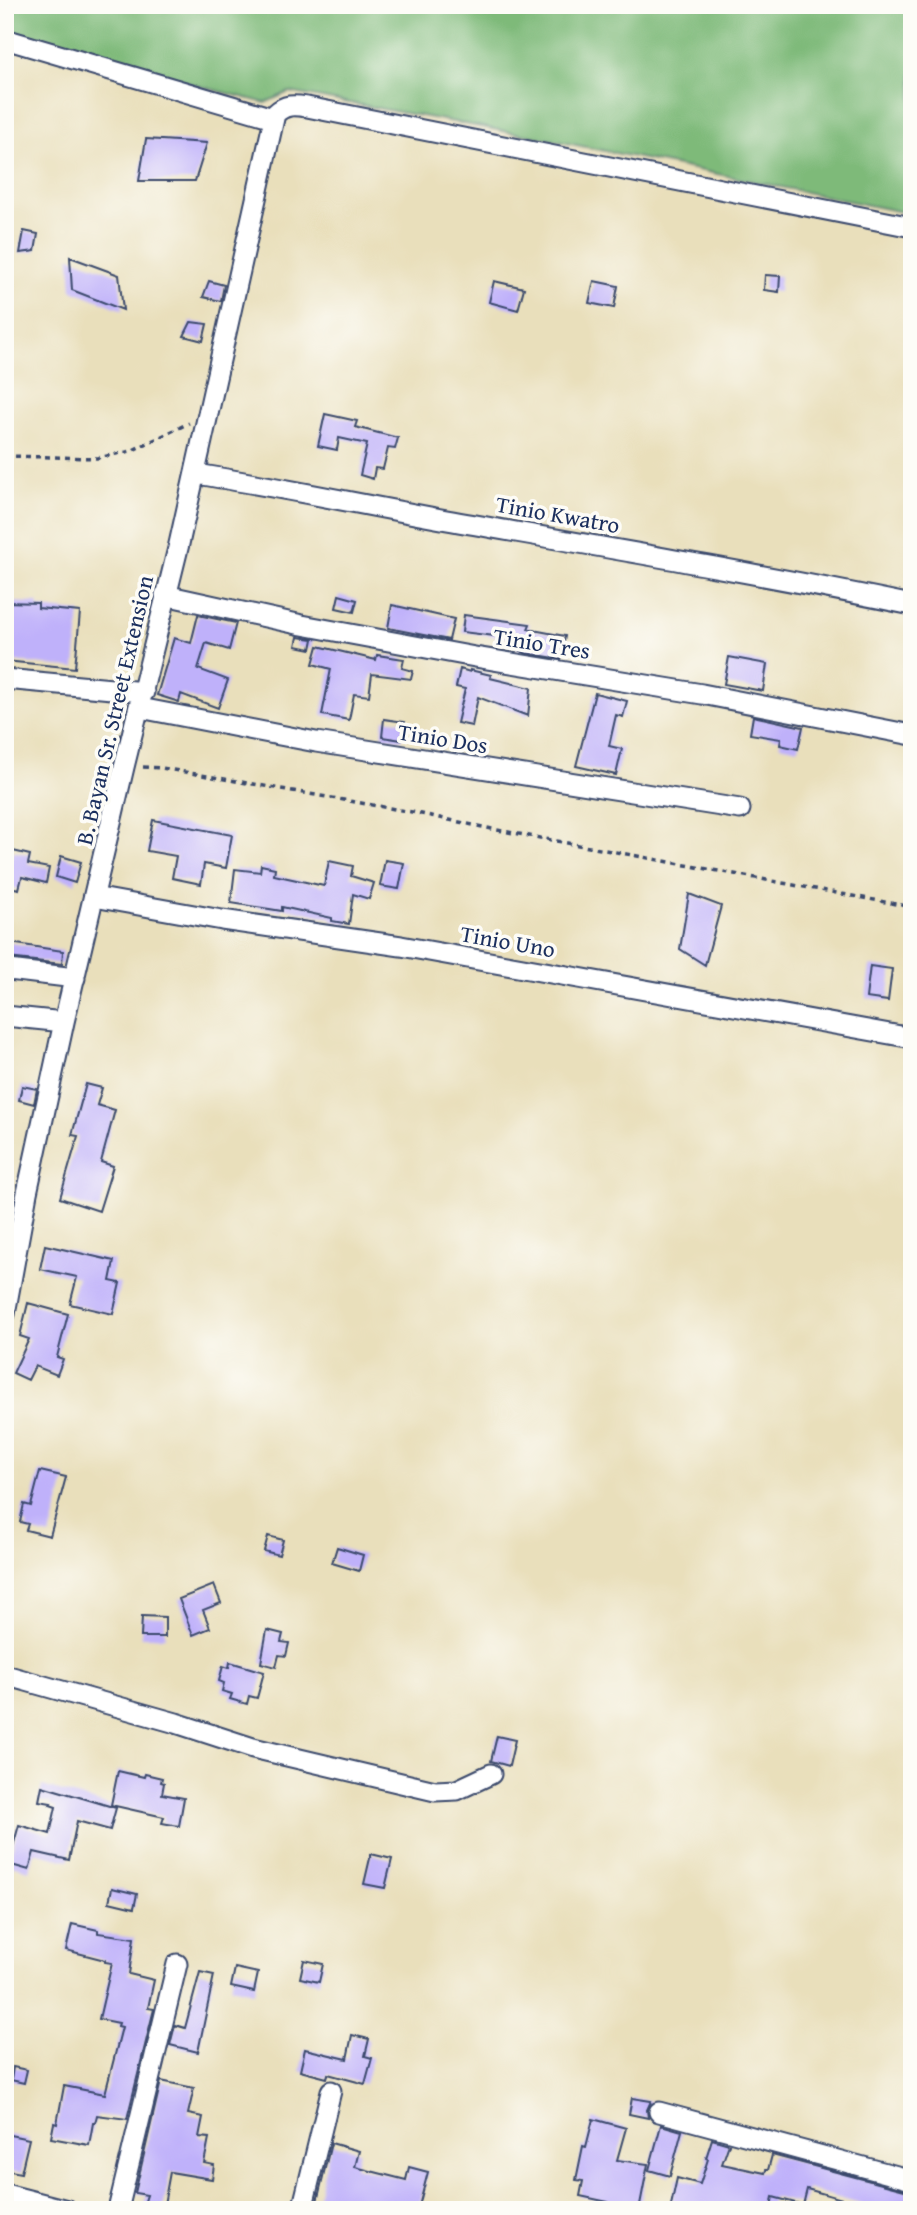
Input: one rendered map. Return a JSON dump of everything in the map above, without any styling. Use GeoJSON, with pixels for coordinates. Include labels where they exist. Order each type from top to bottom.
{"type":"FeatureCollection","features":[{"type":"Feature","properties":{"kind":"street"},"geometry":{"type":"LineString","coordinates":[[5,39],[273,118],[282,107],[298,106],[912,227]]}},
{"type":"Feature","properties":{"kind":"street","name":"B. Bayan Sr. Street Extension"},"geometry":{"type":"LineString","coordinates":[[5,1314],[27,1193],[64,1022],[196,474],[273,118]]}},
{"type":"Feature","properties":{"kind":"street","name":"Tinio Kwatro"},"geometry":{"type":"LineString","coordinates":[[196,474],[627,550],[912,605]]}},
{"type":"Feature","properties":{"kind":"street","name":"Tinio Tres"},"geometry":{"type":"LineString","coordinates":[[165,595],[475,657],[702,694],[912,735]]}},
{"type":"Feature","properties":{"kind":"street","name":"Tinio Dos"},"geometry":{"type":"LineString","coordinates":[[5,679],[142,700],[316,742],[740,809]]}},
{"type":"Feature","properties":{"kind":"street","name":"Tinio Uno"},"geometry":{"type":"LineString","coordinates":[[94,897],[222,920],[401,946],[912,1038]]}},
{"type":"Feature","properties":{"kind":"street"},"geometry":{"type":"LineString","coordinates":[[9,970],[75,978]]}},
{"type":"Feature","properties":{"kind":"street"},"geometry":{"type":"LineString","coordinates":[[5,1016],[64,1022]]}},
{"type":"Feature","properties":{"kind":"street"},"geometry":{"type":"LineString","coordinates":[[5,1675],[176,1723],[253,1748],[435,1791],[457,1790],[491,1774]]}},
{"type":"Feature","properties":{"kind":"street"},"geometry":{"type":"LineString","coordinates":[[118,2210],[177,1964]]}},
{"type":"Feature","properties":{"kind":"street"},"geometry":{"type":"LineString","coordinates":[[302,2210],[331,2091]]}},
{"type":"Feature","properties":{"kind":"street"},"geometry":{"type":"LineString","coordinates":[[659,2112],[912,2180]]}},
{"type":"Feature","properties":{"kind":"street"},"geometry":{"type":"LineString","coordinates":[[5,2194],[67,2210]]}},
{"type":"Feature","properties":{"kind":"path"},"geometry":{"type":"LineString","coordinates":[[5,456],[97,458],[131,451],[158,436],[208,416]]}},
{"type":"Feature","properties":{"kind":"path"},"geometry":{"type":"LineString","coordinates":[[124,767],[162,768],[912,907]]}},
{"type":"Feature","properties":{"kind":"green space"},"geometry":{"type":"Polygon","coordinates":[[[5,5],[912,5],[912,214],[542,138],[289,92],[265,103],[5,36],[5,5]]]}},
{"type":"Feature","properties":{"kind":"building"},"geometry":{"type":"Polygon","coordinates":[[[146,139],[207,143],[195,181],[139,181],[146,139]]]}},
{"type":"Feature","properties":{"kind":"building"},"geometry":{"type":"Polygon","coordinates":[[[24,231],[38,234],[35,251],[20,253],[24,231]]]}},
{"type":"Feature","properties":{"kind":"building"},"geometry":{"type":"Polygon","coordinates":[[[70,257],[119,275],[123,310],[72,290],[70,257]]]}},
{"type":"Feature","properties":{"kind":"building"},"geometry":{"type":"Polygon","coordinates":[[[765,275],[780,276],[779,292],[764,290],[765,275]]]}},
{"type":"Feature","properties":{"kind":"building"},"geometry":{"type":"Polygon","coordinates":[[[209,281],[224,285],[221,301],[203,297],[209,281]]]}},
{"type":"Feature","properties":{"kind":"building"},"geometry":{"type":"Polygon","coordinates":[[[494,281],[524,288],[518,310],[489,302],[494,281]]]}},
{"type":"Feature","properties":{"kind":"building"},"geometry":{"type":"Polygon","coordinates":[[[594,281],[618,286],[614,308],[589,303],[594,281]]]}},
{"type":"Feature","properties":{"kind":"building"},"geometry":{"type":"Polygon","coordinates":[[[191,322],[207,324],[203,341],[184,336],[191,322]]]}},
{"type":"Feature","properties":{"kind":"building"},"geometry":{"type":"Polygon","coordinates":[[[325,414],[357,421],[355,427],[398,438],[395,449],[388,448],[383,469],[375,468],[373,479],[360,475],[367,444],[339,438],[337,450],[318,446],[325,414]]]}},
{"type":"Feature","properties":{"kind":"building"},"geometry":{"type":"Polygon","coordinates":[[[339,595],[357,600],[354,612],[336,608],[339,595]]]}},
{"type":"Feature","properties":{"kind":"building"},"geometry":{"type":"Polygon","coordinates":[[[6,602],[38,603],[38,608],[80,612],[75,668],[5,661],[6,602]]]}},
{"type":"Feature","properties":{"kind":"building"},"geometry":{"type":"Polygon","coordinates":[[[392,605],[454,619],[449,640],[388,628],[392,605]]]}},
{"type":"Feature","properties":{"kind":"building"},"geometry":{"type":"Polygon","coordinates":[[[198,615],[236,623],[229,650],[206,643],[198,669],[228,680],[218,708],[181,694],[179,702],[157,695],[174,638],[191,643],[198,615]]]}},
{"type":"Feature","properties":{"kind":"building"},"geometry":{"type":"Polygon","coordinates":[[[464,615],[530,624],[528,629],[565,636],[561,659],[525,653],[516,648],[519,639],[462,632],[464,615]]]}},
{"type":"Feature","properties":{"kind":"building"},"geometry":{"type":"Polygon","coordinates":[[[298,637],[313,639],[311,649],[296,646],[298,637]]]}},
{"type":"Feature","properties":{"kind":"building"},"geometry":{"type":"Polygon","coordinates":[[[318,646],[376,660],[377,655],[404,659],[402,668],[413,671],[411,679],[372,674],[369,696],[354,694],[349,720],[322,715],[331,669],[313,664],[318,646]]]}},
{"type":"Feature","properties":{"kind":"building"},"geometry":{"type":"Polygon","coordinates":[[[729,657],[767,664],[763,691],[724,684],[729,657]]]}},
{"type":"Feature","properties":{"kind":"building"},"geometry":{"type":"Polygon","coordinates":[[[460,669],[491,675],[490,678],[531,688],[528,716],[478,697],[472,726],[457,723],[465,689],[456,687],[460,669]]]}},
{"type":"Feature","properties":{"kind":"building"},"geometry":{"type":"Polygon","coordinates":[[[595,693],[627,701],[623,717],[616,715],[609,746],[622,749],[616,775],[576,766],[595,693]]]}},
{"type":"Feature","properties":{"kind":"building"},"geometry":{"type":"Polygon","coordinates":[[[753,716],[803,727],[798,749],[780,745],[781,739],[750,734],[753,716]]]}},
{"type":"Feature","properties":{"kind":"building"},"geometry":{"type":"Polygon","coordinates":[[[384,719],[405,722],[402,740],[382,737],[384,719]]]}},
{"type":"Feature","properties":{"kind":"building"},"geometry":{"type":"Polygon","coordinates":[[[153,820],[232,835],[226,868],[204,864],[201,884],[172,878],[176,856],[147,851],[153,820]]]}},
{"type":"Feature","properties":{"kind":"building"},"geometry":{"type":"Polygon","coordinates":[[[13,851],[30,855],[28,864],[49,868],[46,883],[22,877],[19,889],[5,886],[13,851]]]}},
{"type":"Feature","properties":{"kind":"building"},"geometry":{"type":"Polygon","coordinates":[[[61,856],[81,862],[75,883],[56,877],[61,856]]]}},
{"type":"Feature","properties":{"kind":"building"},"geometry":{"type":"Polygon","coordinates":[[[385,860],[404,863],[399,889],[380,886],[385,860]]]}},
{"type":"Feature","properties":{"kind":"building"},"geometry":{"type":"Polygon","coordinates":[[[329,861],[353,866],[351,876],[374,883],[369,899],[353,894],[349,924],[282,907],[282,911],[231,903],[235,869],[260,872],[261,865],[275,868],[274,875],[324,886],[329,861]]]}},
{"type":"Feature","properties":{"kind":"building"},"geometry":{"type":"Polygon","coordinates":[[[689,894],[721,906],[705,965],[680,949],[689,894]]]}},
{"type":"Feature","properties":{"kind":"building"},"geometry":{"type":"Polygon","coordinates":[[[10,943],[63,951],[62,964],[8,958],[10,943]]]}},
{"type":"Feature","properties":{"kind":"building"},"geometry":{"type":"Polygon","coordinates":[[[870,966],[892,969],[888,1001],[866,998],[870,966]]]}},
{"type":"Feature","properties":{"kind":"building"},"geometry":{"type":"Polygon","coordinates":[[[86,1084],[102,1088],[97,1105],[115,1110],[101,1162],[113,1166],[99,1211],[60,1198],[78,1136],[72,1135],[86,1084]]]}},
{"type":"Feature","properties":{"kind":"building"},"geometry":{"type":"Polygon","coordinates":[[[22,1086],[37,1089],[34,1104],[19,1100],[22,1086]]]}},
{"type":"Feature","properties":{"kind":"building"},"geometry":{"type":"Polygon","coordinates":[[[45,1245],[114,1261],[110,1281],[120,1283],[113,1314],[70,1304],[77,1277],[40,1269],[45,1245]]]}},
{"type":"Feature","properties":{"kind":"building"},"geometry":{"type":"Polygon","coordinates":[[[28,1303],[68,1314],[57,1357],[63,1359],[57,1375],[35,1366],[28,1380],[13,1373],[29,1339],[20,1336],[28,1303]]]}},
{"type":"Feature","properties":{"kind":"building"},"geometry":{"type":"Polygon","coordinates":[[[40,1471],[66,1477],[50,1536],[26,1530],[28,1524],[20,1522],[24,1504],[31,1506],[40,1471]]]}},
{"type":"Feature","properties":{"kind":"building"},"geometry":{"type":"Polygon","coordinates":[[[268,1536],[283,1540],[279,1555],[264,1551],[268,1536]]]}},
{"type":"Feature","properties":{"kind":"building"},"geometry":{"type":"Polygon","coordinates":[[[337,1547],[363,1555],[359,1571],[332,1563],[337,1547]]]}},
{"type":"Feature","properties":{"kind":"building"},"geometry":{"type":"Polygon","coordinates":[[[214,1585],[221,1603],[203,1610],[210,1628],[193,1635],[179,1599],[214,1585]]]}},
{"type":"Feature","properties":{"kind":"building"},"geometry":{"type":"Polygon","coordinates":[[[142,1616],[165,1617],[165,1637],[141,1637],[142,1616]]]}},
{"type":"Feature","properties":{"kind":"building"},"geometry":{"type":"Polygon","coordinates":[[[267,1630],[283,1634],[281,1642],[289,1643],[286,1656],[279,1655],[276,1667],[261,1663],[267,1630]]]}},
{"type":"Feature","properties":{"kind":"building"},"geometry":{"type":"Polygon","coordinates":[[[230,1662],[264,1672],[257,1698],[249,1696],[247,1704],[230,1699],[232,1694],[222,1691],[224,1683],[219,1681],[223,1666],[229,1668],[230,1662]]]}},
{"type":"Feature","properties":{"kind":"building"},"geometry":{"type":"Polygon","coordinates":[[[497,1736],[515,1740],[509,1766],[491,1761],[497,1736]]]}},
{"type":"Feature","properties":{"kind":"building"},"geometry":{"type":"Polygon","coordinates":[[[118,1771],[162,1778],[162,1794],[184,1798],[179,1826],[162,1823],[164,1817],[111,1805],[118,1771]]]}},
{"type":"Feature","properties":{"kind":"building"},"geometry":{"type":"Polygon","coordinates":[[[42,1786],[116,1808],[110,1830],[77,1821],[69,1860],[34,1852],[29,1870],[8,1864],[19,1825],[50,1834],[56,1807],[50,1805],[51,1803],[39,1801],[42,1786]]]}},
{"type":"Feature","properties":{"kind":"building"},"geometry":{"type":"Polygon","coordinates":[[[371,1854],[392,1859],[385,1888],[364,1884],[371,1854]]]}},
{"type":"Feature","properties":{"kind":"building"},"geometry":{"type":"Polygon","coordinates":[[[112,1888],[137,1894],[134,1908],[109,1902],[112,1888]]]}},
{"type":"Feature","properties":{"kind":"building"},"geometry":{"type":"Polygon","coordinates":[[[72,1924],[98,1930],[98,1933],[134,1938],[129,1974],[154,1980],[148,2008],[154,2009],[127,2119],[97,2115],[89,2145],[51,2138],[54,2123],[57,2124],[64,2086],[105,2094],[122,2027],[118,2026],[119,2023],[99,2019],[112,1963],[66,1950],[72,1924]]]}},
{"type":"Feature","properties":{"kind":"building"},"geometry":{"type":"Polygon","coordinates":[[[304,1960],[323,1964],[319,1982],[300,1978],[304,1960]]]}},
{"type":"Feature","properties":{"kind":"building"},"geometry":{"type":"Polygon","coordinates":[[[235,1968],[258,1973],[254,1992],[231,1987],[235,1968]]]}},
{"type":"Feature","properties":{"kind":"building"},"geometry":{"type":"Polygon","coordinates":[[[200,1972],[214,1975],[198,2052],[170,2045],[175,2025],[185,2028],[200,1972]]]}},
{"type":"Feature","properties":{"kind":"building"},"geometry":{"type":"Polygon","coordinates":[[[352,2035],[369,2039],[365,2056],[372,2058],[365,2084],[328,2074],[327,2078],[300,2071],[305,2049],[347,2059],[352,2035]]]}},
{"type":"Feature","properties":{"kind":"building"},"geometry":{"type":"Polygon","coordinates":[[[13,2067],[27,2070],[24,2083],[11,2080],[13,2067]]]}},
{"type":"Feature","properties":{"kind":"building"},"geometry":{"type":"Polygon","coordinates":[[[161,2081],[194,2088],[188,2114],[203,2117],[199,2137],[209,2138],[204,2163],[214,2165],[212,2179],[170,2172],[163,2210],[142,2210],[147,2195],[135,2193],[161,2081]]]}},
{"type":"Feature","properties":{"kind":"building"},"geometry":{"type":"Polygon","coordinates":[[[632,2098],[651,2101],[647,2110],[648,2118],[629,2114],[632,2098]]]}},
{"type":"Feature","properties":{"kind":"building"},"geometry":{"type":"Polygon","coordinates":[[[593,2119],[626,2128],[617,2160],[648,2164],[639,2210],[605,2210],[608,2202],[580,2196],[583,2181],[576,2180],[583,2146],[586,2147],[593,2119]]]}},
{"type":"Feature","properties":{"kind":"building"},"geometry":{"type":"Polygon","coordinates":[[[661,2125],[682,2131],[670,2176],[649,2170],[661,2125]]]}},
{"type":"Feature","properties":{"kind":"building"},"geometry":{"type":"Polygon","coordinates":[[[5,2134],[29,2139],[21,2173],[5,2170],[5,2134]]]}},
{"type":"Feature","properties":{"kind":"building"},"geometry":{"type":"Polygon","coordinates":[[[712,2139],[729,2144],[722,2164],[765,2173],[772,2155],[912,2192],[910,2210],[862,2210],[863,2205],[807,2189],[803,2205],[773,2197],[770,2210],[670,2210],[677,2178],[700,2184],[712,2139]]]}},
{"type":"Feature","properties":{"kind":"building"},"geometry":{"type":"Polygon","coordinates":[[[331,2143],[359,2151],[355,2167],[406,2180],[409,2167],[428,2172],[418,2210],[315,2210],[331,2143]]]}}]}
